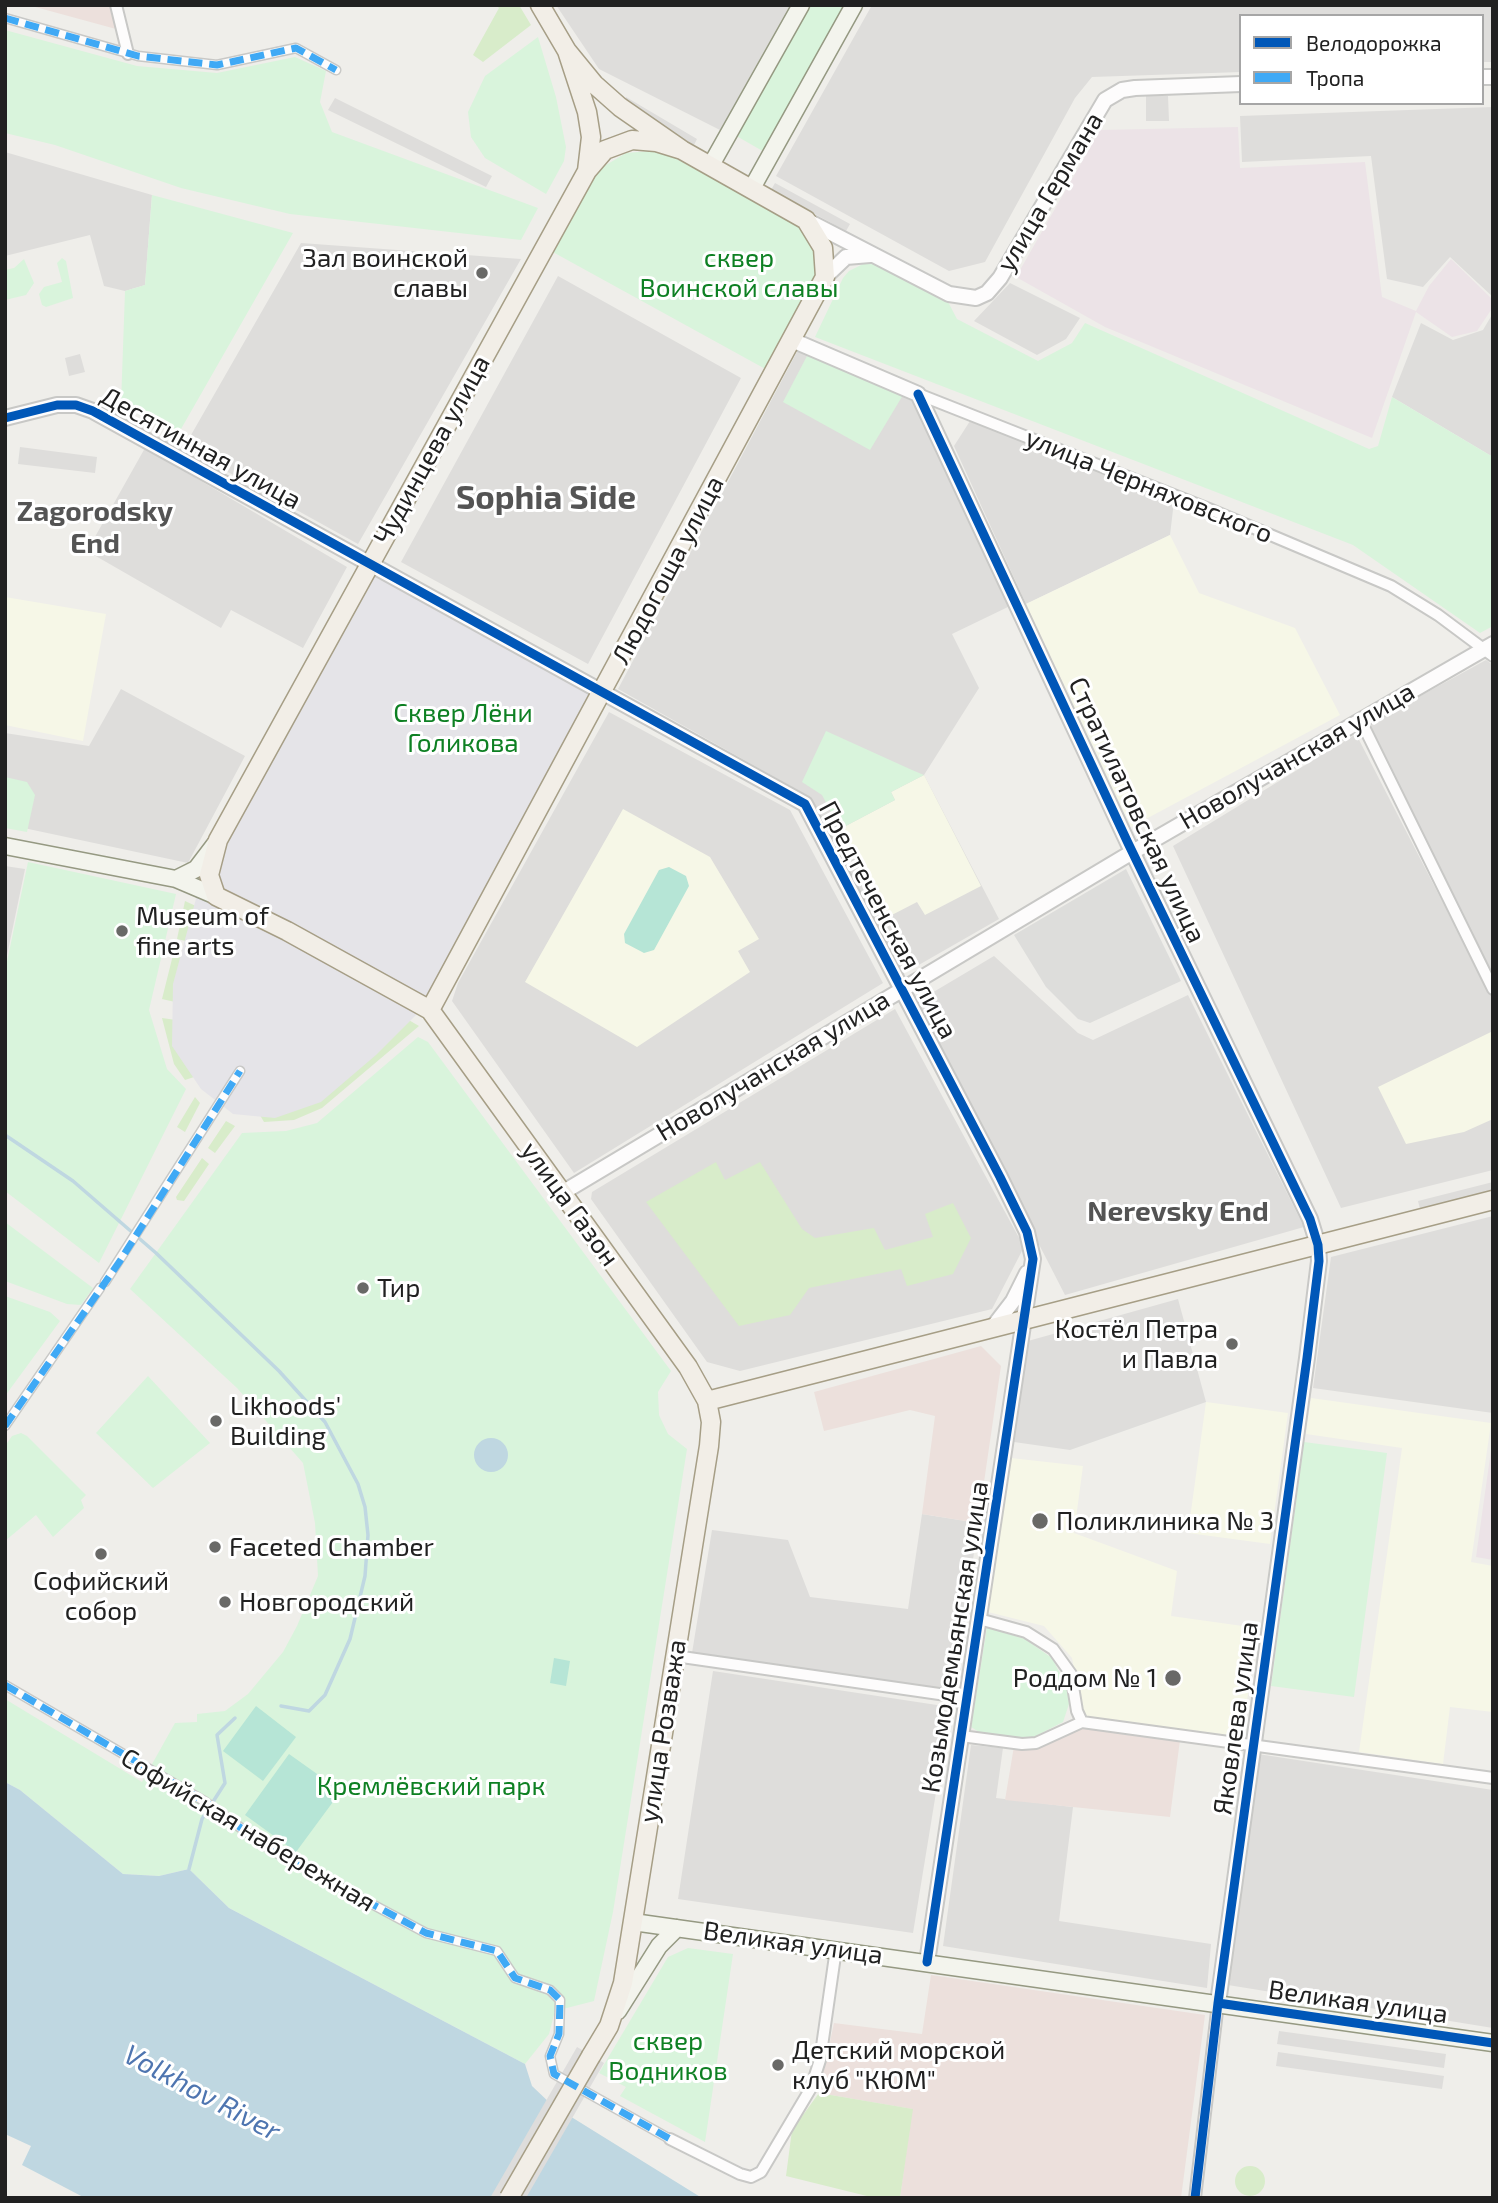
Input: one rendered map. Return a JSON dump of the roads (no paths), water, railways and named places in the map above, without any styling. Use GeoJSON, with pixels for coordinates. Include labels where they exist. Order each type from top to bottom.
{"type":"FeatureCollection","features":[{"type":"Feature","properties":{"kind":"main road"},"geometry":{"type":"LineString","coordinates":[[540,5],[567,51],[594,84],[620,107],[682,150],[806,219],[823,248],[825,277]]}},
{"type":"Feature","properties":{"kind":"main road"},"geometry":{"type":"LineString","coordinates":[[711,165],[801,5]]}},
{"type":"Feature","properties":{"kind":"main road"},"geometry":{"type":"LineString","coordinates":[[752,188],[854,5]]}},
{"type":"Feature","properties":{"kind":"main road","name":"Чудинцева улица"},"geometry":{"type":"LineString","coordinates":[[567,51],[589,124],[587,170]]}},
{"type":"Feature","properties":{"kind":"main road","name":"Чудинцева улица"},"geometry":{"type":"LineString","coordinates":[[176,879],[196,869],[218,840],[587,170],[605,150],[632,140],[656,142],[682,150]]}},
{"type":"Feature","properties":{"kind":"main road","name":"Людогоща улица"},"geometry":{"type":"LineString","coordinates":[[430,1010],[825,277]]}},
{"type":"Feature","properties":{"kind":"main road","name":"Чудинцева улица"},"geometry":{"type":"LineString","coordinates":[[216,896],[209,875],[218,840]]}},
{"type":"Feature","properties":{"kind":"main road"},"geometry":{"type":"LineString","coordinates":[[5,846],[176,879],[287,931],[430,1010]]}},
{"type":"Feature","properties":{"kind":"main road","name":"улица Газон"},"geometry":{"type":"LineString","coordinates":[[430,1010],[697,1380],[707,1401]]}},
{"type":"Feature","properties":{"kind":"main road"},"geometry":{"type":"LineString","coordinates":[[707,1401],[1493,1200]]}},
{"type":"Feature","properties":{"kind":"main road","name":"улица Розважа"},"geometry":{"type":"LineString","coordinates":[[509,2198],[609,2026],[623,1983],[709,1446],[711,1422],[707,1401]]}},
{"type":"Feature","properties":{"kind":"main road","name":"Великая улица"},"geometry":{"type":"LineString","coordinates":[[633,1922],[1493,2043]]}},
{"type":"Feature","properties":{"kind":"main road"},"geometry":{"type":"LineString","coordinates":[[609,2026],[659,1946],[677,1928]]}},
{"type":"Feature","properties":{"kind":"street"},"geometry":{"type":"LineString","coordinates":[[116,5],[128,54]]}},
{"type":"Feature","properties":{"kind":"street"},"geometry":{"type":"LineString","coordinates":[[5,18],[128,54],[217,65],[296,48],[336,70]]}},
{"type":"Feature","properties":{"kind":"street","name":"улица Германа"},"geometry":{"type":"LineString","coordinates":[[872,255],[949,294],[971,299],[981,297],[1006,269],[1105,100],[1131,88],[1239,84]]}},
{"type":"Feature","properties":{"kind":"street"},"geometry":{"type":"LineString","coordinates":[[806,219],[872,255]]}},
{"type":"Feature","properties":{"kind":"street","name":"Людогоща улица"},"geometry":{"type":"LineString","coordinates":[[825,277],[846,257],[872,255]]}},
{"type":"Feature","properties":{"kind":"street","name":"улица Черняховского"},"geometry":{"type":"LineString","coordinates":[[792,340],[1391,586],[1490,649]]}},
{"type":"Feature","properties":{"kind":"street","name":"Стратилатовская улица"},"geometry":{"type":"LineString","coordinates":[[918,394],[1132,852],[1310,1219],[1318,1245]]}},
{"type":"Feature","properties":{"kind":"street","name":"Десятинная улица"},"geometry":{"type":"LineString","coordinates":[[5,418],[57,405],[76,405],[93,411],[368,565]]}},
{"type":"Feature","properties":{"kind":"street","name":"Предтеченская улица"},"geometry":{"type":"LineString","coordinates":[[368,565],[804,804],[1027,1232],[1032,1259],[1024,1319]]}},
{"type":"Feature","properties":{"kind":"street","name":"Новолучанская улица"},"geometry":{"type":"LineString","coordinates":[[562,1193],[1132,852],[1360,719],[1490,649]]}},
{"type":"Feature","properties":{"kind":"street"},"geometry":{"type":"LineString","coordinates":[[1360,719],[1493,989]]}},
{"type":"Feature","properties":{"kind":"street"},"geometry":{"type":"LineString","coordinates":[[5,1426],[120,1261],[240,1071]]}},
{"type":"Feature","properties":{"kind":"street","name":"Яковлева улица"},"geometry":{"type":"LineString","coordinates":[[1195,2198],[1218,2003],[1307,1358],[1319,1261],[1318,1245]]}},
{"type":"Feature","properties":{"kind":"street"},"geometry":{"type":"LineString","coordinates":[[993,1327],[1013,1301],[1032,1259]]}},
{"type":"Feature","properties":{"kind":"street","name":"Козьмодемьянская улица"},"geometry":{"type":"LineString","coordinates":[[927,1962],[1024,1319]]}},
{"type":"Feature","properties":{"kind":"street"},"geometry":{"type":"LineString","coordinates":[[979,1619],[1017,1628],[1053,1649],[1071,1674],[1077,1711],[1082,1722]]}},
{"type":"Feature","properties":{"kind":"street"},"geometry":{"type":"LineString","coordinates":[[675,1656],[967,1698]]}},
{"type":"Feature","properties":{"kind":"street","name":"Софийская набережная"},"geometry":{"type":"LineString","coordinates":[[5,1685],[204,1801],[271,1850],[426,1933],[497,1951],[515,1978],[556,1994],[562,2013],[559,2034],[550,2056],[554,2074],[740,2175],[751,2176],[761,2172],[811,2088],[820,2060],[836,1949]]}},
{"type":"Feature","properties":{"kind":"street"},"geometry":{"type":"LineString","coordinates":[[961,1736],[1022,1744],[1036,1742],[1082,1722],[1493,1778]]}},
{"type":"Feature","properties":{"kind":"water"},"geometry":{"type":"Polygon","coordinates":[[[491,1438],[503,1443],[508,1455],[503,1467],[491,1472],[479,1467],[474,1455],[479,1443],[491,1438]]]}},
{"type":"Feature","properties":{"kind":"water","name":"Volkhov River"},"geometry":{"type":"Polygon","coordinates":[[[5,1782],[20,1790],[123,1874],[159,1876],[189,1869],[229,1908],[525,2064],[532,2086],[552,2105],[702,2198],[85,2198],[22,2165],[31,2146],[5,2134],[5,1782]]]}},
{"type":"Feature","properties":{"kind":"waterway"},"geometry":{"type":"LineString","coordinates":[[5,1135],[73,1181],[156,1253],[279,1371],[325,1422],[358,1484],[365,1507],[368,1535],[365,1576],[350,1639],[325,1695],[309,1711],[281,1706]]}},
{"type":"Feature","properties":{"kind":"waterway"},"geometry":{"type":"LineString","coordinates":[[189,1869],[202,1819],[225,1783],[217,1735],[235,1718]]}},
{"type":"Feature","properties":{"kind":"place","name":"Зал воинской славы"},"geometry":{"type":"Point","coordinates":[482,273]}},
{"type":"Feature","properties":{"kind":"place","name":"Museum of fine arts"},"geometry":{"type":"Point","coordinates":[122,931]}},
{"type":"Feature","properties":{"kind":"place","name":"Тир"},"geometry":{"type":"Point","coordinates":[363,1288]}},
{"type":"Feature","properties":{"kind":"place","name":"Костёл Петра и Павла"},"geometry":{"type":"Point","coordinates":[1232,1344]}},
{"type":"Feature","properties":{"kind":"place","name":"Likhoods' Building"},"geometry":{"type":"Point","coordinates":[216,1421]}},
{"type":"Feature","properties":{"kind":"place","name":"Поликлиника № 3"},"geometry":{"type":"Point","coordinates":[1040,1521]}},
{"type":"Feature","properties":{"kind":"place","name":"Faceted Chamber"},"geometry":{"type":"Point","coordinates":[215,1547]}},
{"type":"Feature","properties":{"kind":"place","name":"Софийский собор"},"geometry":{"type":"Point","coordinates":[101,1554]}},
{"type":"Feature","properties":{"kind":"place","name":"Новгородский"},"geometry":{"type":"Point","coordinates":[225,1602]}},
{"type":"Feature","properties":{"kind":"place","name":"Роддом № 1"},"geometry":{"type":"Point","coordinates":[1173,1678]}},
{"type":"Feature","properties":{"kind":"place","name":"Детский морской клуб \"КЮМ\""},"geometry":{"type":"Point","coordinates":[778,2065]}},
{"type":"Feature","properties":{"kind":"district","name":"Sophia Side"},"geometry":{"type":"Point","coordinates":[546,498]}},
{"type":"Feature","properties":{"kind":"district","name":"Zagorodsky End"},"geometry":{"type":"Point","coordinates":[95,528]}},
{"type":"Feature","properties":{"kind":"district","name":"Nerevsky End"},"geometry":{"type":"Point","coordinates":[1178,1212]}},
{"type":"Feature","properties":{"kind":"park label","name":"сквер Воинской славы"},"geometry":{"type":"Point","coordinates":[739,273]}},
{"type":"Feature","properties":{"kind":"park label","name":"Сквер Лёни Голикова"},"geometry":{"type":"Point","coordinates":[463,728]}},
{"type":"Feature","properties":{"kind":"park label","name":"Кремлёвский парк"},"geometry":{"type":"Point","coordinates":[431,1786]}},
{"type":"Feature","properties":{"kind":"park label","name":"сквер Водников"},"geometry":{"type":"Point","coordinates":[668,2056]}}]}
